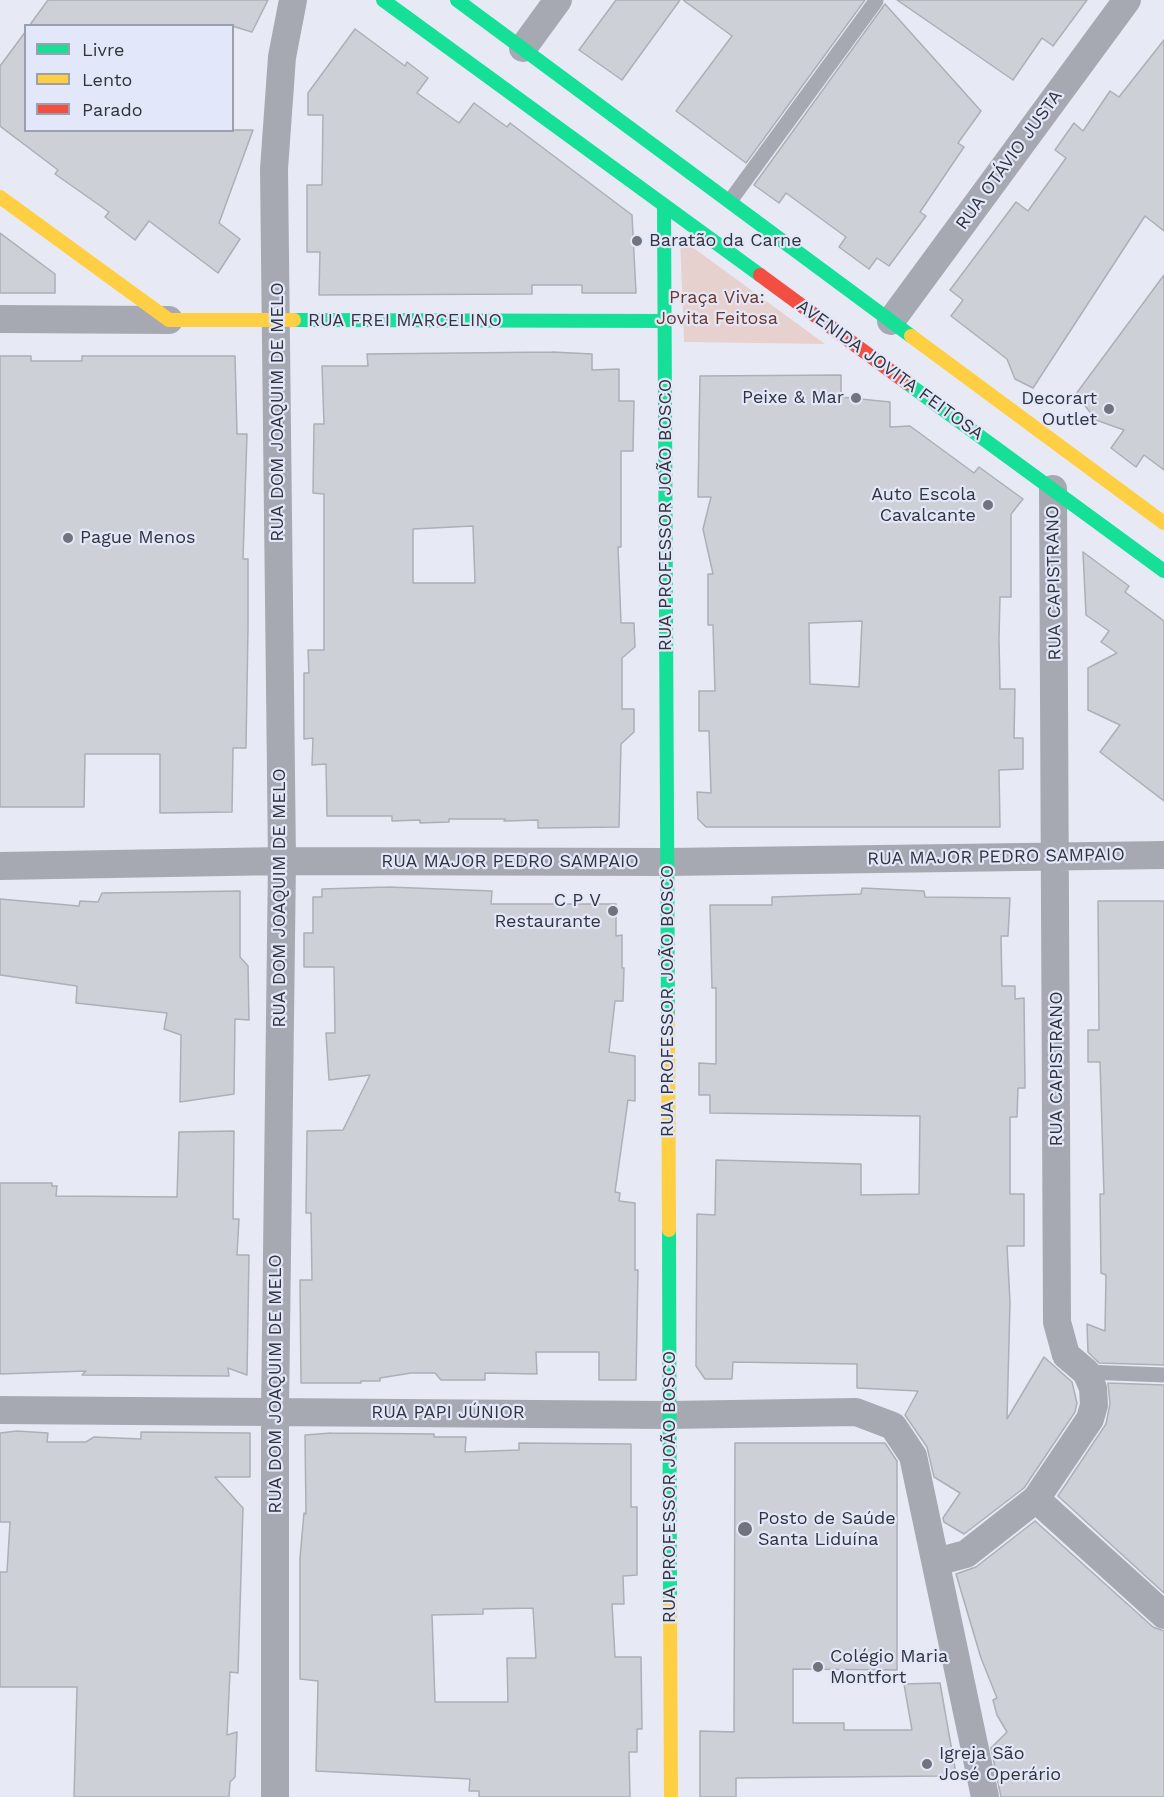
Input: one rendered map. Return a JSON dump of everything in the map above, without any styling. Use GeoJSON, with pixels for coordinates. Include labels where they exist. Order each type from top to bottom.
{"type":"FeatureCollection","features":[{"type":"Feature","properties":{"kind":"street","name":"RUA DOM JOAQUIM DE MELO"},"geometry":{"type":"LineString","coordinates":[[275,1797],[274,1411],[282,861],[278,321],[274,169],[282,57],[293,0]]}},
{"type":"Feature","properties":{"kind":"street","name":"AVENIDA JOVITA FEITOSA"},"geometry":{"type":"LineString","coordinates":[[383,0],[1164,571]]}},
{"type":"Feature","properties":{"kind":"street"},"geometry":{"type":"LineString","coordinates":[[457,0],[1164,524]]}},
{"type":"Feature","properties":{"kind":"street"},"geometry":{"type":"LineString","coordinates":[[523,48],[558,0]]}},
{"type":"Feature","properties":{"kind":"street","name":"RUA OTÁVIO JUSTA"},"geometry":{"type":"LineString","coordinates":[[891,321],[1127,0]]}},
{"type":"Feature","properties":{"kind":"street"},"geometry":{"type":"LineString","coordinates":[[0,197],[169,320]]}},
{"type":"Feature","properties":{"kind":"street","name":"RUA PROFESSOR JOÃO BOSCO"},"geometry":{"type":"LineString","coordinates":[[664,205],[671,1797]]}},
{"type":"Feature","properties":{"kind":"street","name":"RUA FREI MARCELINO"},"geometry":{"type":"LineString","coordinates":[[0,319],[666,321]]}},
{"type":"Feature","properties":{"kind":"street","name":"RUA CAPISTRANO"},"geometry":{"type":"LineString","coordinates":[[1053,489],[1057,855],[1057,1322],[1066,1355],[1086,1372]]}},
{"type":"Feature","properties":{"kind":"street","name":"RUA MAJOR PEDRO SAMPAIO"},"geometry":{"type":"LineString","coordinates":[[0,866],[282,861],[667,862],[1164,855]]}},
{"type":"Feature","properties":{"kind":"street"},"geometry":{"type":"LineString","coordinates":[[985,1797],[936,1562],[966,1554],[1036,1499],[1090,1419],[1094,1405],[1093,1388],[1086,1372]]}},
{"type":"Feature","properties":{"kind":"street","name":"RUA PAPI JÚNIOR"},"geometry":{"type":"LineString","coordinates":[[0,1410],[669,1414],[856,1412],[893,1426],[914,1456],[936,1562]]}},
{"type":"Feature","properties":{"kind":"street"},"geometry":{"type":"LineString","coordinates":[[1036,1499],[1164,1615]]}},
{"type":"Feature","properties":{"kind":"lane"},"geometry":{"type":"LineString","coordinates":[[730,201],[876,1]]}},
{"type":"Feature","properties":{"kind":"lane"},"geometry":{"type":"LineString","coordinates":[[1086,1372],[1164,1375]]}},
{"type":"Feature","properties":{"kind":"green space","name":"Praça Viva: Jovita Feitosa"},"geometry":{"type":"Polygon","coordinates":[[[680,238],[825,344],[684,342],[680,238]]]}},
{"type":"Feature","properties":{"kind":"building"},"geometry":{"type":"Polygon","coordinates":[[[48,0],[268,0],[252,32],[234,27],[234,24],[30,24],[48,0]]]}},
{"type":"Feature","properties":{"kind":"building"},"geometry":{"type":"Polygon","coordinates":[[[616,0],[680,0],[622,80],[579,50],[616,0]]]}},
{"type":"Feature","properties":{"kind":"building"},"geometry":{"type":"Polygon","coordinates":[[[683,0],[865,0],[746,163],[676,111],[732,36],[683,0]]]}},
{"type":"Feature","properties":{"kind":"building"},"geometry":{"type":"Polygon","coordinates":[[[897,0],[1087,0],[1053,46],[1042,38],[1013,80],[897,0]]]}},
{"type":"Feature","properties":{"kind":"building"},"geometry":{"type":"Polygon","coordinates":[[[885,4],[981,111],[958,143],[964,147],[920,212],[926,216],[889,266],[877,258],[869,269],[839,247],[846,237],[786,193],[779,203],[754,185],[885,4]]]}},
{"type":"Feature","properties":{"kind":"building"},"geometry":{"type":"Polygon","coordinates":[[[355,29],[405,66],[407,62],[428,78],[417,93],[459,123],[474,103],[507,127],[510,123],[632,215],[636,293],[582,293],[582,285],[532,285],[532,294],[319,295],[320,252],[307,252],[307,185],[322,185],[323,115],[308,115],[308,93],[355,29]]]}},
{"type":"Feature","properties":{"kind":"building"},"geometry":{"type":"Polygon","coordinates":[[[24,34],[24,132],[234,132],[234,130],[253,130],[219,223],[240,239],[218,273],[149,221],[135,240],[105,217],[109,212],[55,174],[58,170],[0,126],[0,66],[24,34]]]}},
{"type":"Feature","properties":{"kind":"building"},"geometry":{"type":"Polygon","coordinates":[[[1164,40],[1164,231],[1145,216],[1033,388],[1015,379],[1007,359],[951,316],[963,300],[950,290],[1016,202],[1028,211],[1066,158],[1055,150],[1074,123],[1083,131],[1110,91],[1119,97],[1164,40]]]}},
{"type":"Feature","properties":{"kind":"building"},"geometry":{"type":"Polygon","coordinates":[[[0,233],[55,274],[55,293],[0,293],[0,233]]]}},
{"type":"Feature","properties":{"kind":"building"},"geometry":{"type":"Polygon","coordinates":[[[1164,275],[1164,470],[1144,455],[1136,467],[1111,448],[1124,430],[1096,420],[1076,394],[1164,275]]]}},
{"type":"Feature","properties":{"kind":"building"},"geometry":{"type":"Polygon","coordinates":[[[552,352],[592,354],[592,370],[619,369],[619,401],[634,401],[633,451],[621,451],[621,547],[618,547],[621,623],[634,623],[635,647],[622,658],[622,709],[634,709],[634,732],[621,744],[619,827],[538,828],[538,820],[449,819],[449,822],[420,823],[420,820],[392,821],[392,816],[327,816],[326,764],[312,765],[313,738],[304,739],[304,673],[309,673],[308,650],[324,650],[324,494],[313,493],[314,424],[324,424],[322,366],[368,366],[367,354],[552,352]],[[473,526],[413,529],[413,583],[475,583],[473,526]]]}},
{"type":"Feature","properties":{"kind":"building"},"geometry":{"type":"Polygon","coordinates":[[[0,356],[31,356],[31,361],[82,361],[82,356],[235,356],[237,434],[247,434],[243,559],[248,559],[248,629],[246,748],[233,748],[232,812],[160,813],[160,754],[85,754],[84,807],[0,807],[0,356]]]}},
{"type":"Feature","properties":{"kind":"building"},"geometry":{"type":"Polygon","coordinates":[[[841,375],[841,397],[890,402],[890,427],[910,426],[974,473],[979,467],[1023,499],[1011,514],[1011,597],[1000,597],[999,638],[1000,689],[1015,689],[1014,738],[1023,738],[1023,769],[999,770],[1000,827],[706,827],[698,819],[697,792],[711,793],[709,731],[699,731],[699,691],[715,691],[713,625],[708,625],[708,574],[713,574],[703,529],[711,497],[698,497],[700,376],[841,375]],[[862,621],[809,623],[810,684],[859,687],[862,621]]]}},
{"type":"Feature","properties":{"kind":"building"},"geometry":{"type":"Polygon","coordinates":[[[1083,552],[1129,586],[1125,592],[1164,621],[1164,801],[1100,752],[1120,725],[1088,710],[1088,668],[1117,653],[1101,642],[1109,631],[1086,615],[1083,552]]]}},
{"type":"Feature","properties":{"kind":"building"},"geometry":{"type":"Polygon","coordinates":[[[388,887],[492,891],[491,904],[616,904],[616,936],[622,935],[623,1001],[615,1001],[609,1052],[635,1056],[635,1101],[628,1100],[615,1192],[620,1193],[619,1201],[635,1203],[635,1270],[638,1270],[636,1380],[599,1380],[599,1352],[536,1352],[537,1374],[485,1373],[485,1380],[441,1380],[435,1373],[411,1373],[380,1378],[380,1381],[361,1381],[361,1383],[301,1383],[300,1280],[312,1280],[311,1213],[306,1213],[307,1131],[343,1130],[370,1075],[329,1080],[326,1033],[335,1033],[334,967],[304,967],[304,933],[313,933],[313,897],[322,897],[322,889],[388,887]]]}},
{"type":"Feature","properties":{"kind":"building"},"geometry":{"type":"Polygon","coordinates":[[[862,888],[924,891],[925,897],[1010,898],[1008,936],[1001,936],[1002,986],[1015,986],[1015,999],[1024,998],[1025,1088],[1018,1088],[1017,1117],[1010,1117],[1010,1194],[1024,1194],[1024,1246],[1007,1246],[1010,1302],[1007,1419],[1044,1357],[1072,1382],[1077,1403],[1075,1412],[1024,1488],[964,1534],[944,1522],[943,1518],[960,1493],[934,1477],[927,1447],[905,1415],[918,1391],[857,1388],[857,1364],[733,1362],[732,1379],[705,1379],[696,1366],[697,1214],[715,1215],[716,1160],[861,1164],[861,1195],[919,1194],[920,1116],[710,1113],[710,1095],[699,1095],[699,1063],[716,1064],[716,988],[712,988],[710,905],[772,905],[772,897],[861,894],[862,888]]]}},
{"type":"Feature","properties":{"kind":"building"},"geometry":{"type":"Polygon","coordinates":[[[240,891],[240,957],[248,966],[249,1020],[235,1019],[234,1094],[180,1102],[181,1035],[164,1029],[167,1013],[76,1003],[77,986],[0,975],[0,899],[79,906],[80,901],[98,902],[102,893],[240,891]]]}},
{"type":"Feature","properties":{"kind":"building"},"geometry":{"type":"Polygon","coordinates":[[[1098,901],[1164,901],[1164,1365],[1099,1363],[1088,1352],[1087,1324],[1105,1331],[1106,1275],[1101,1273],[1100,1194],[1104,1194],[1100,1062],[1088,1062],[1088,1030],[1099,1030],[1098,901]]]}},
{"type":"Feature","properties":{"kind":"building"},"geometry":{"type":"Polygon","coordinates":[[[234,1131],[233,1219],[239,1219],[237,1255],[249,1255],[247,1375],[228,1368],[229,1376],[82,1375],[86,1371],[0,1374],[0,1183],[52,1183],[52,1186],[57,1186],[56,1196],[177,1197],[179,1132],[234,1131]]]}},
{"type":"Feature","properties":{"kind":"building"},"geometry":{"type":"Polygon","coordinates":[[[1108,1383],[1164,1385],[1164,1593],[1058,1496],[1106,1424],[1110,1404],[1108,1383]]]}},
{"type":"Feature","properties":{"kind":"building"},"geometry":{"type":"Polygon","coordinates":[[[17,1431],[48,1433],[47,1442],[86,1442],[94,1437],[141,1439],[141,1432],[250,1433],[250,1477],[215,1477],[243,1508],[238,1673],[230,1672],[227,1735],[237,1732],[235,1777],[230,1782],[229,1797],[74,1797],[77,1687],[0,1687],[0,1572],[7,1572],[10,1522],[0,1522],[0,1433],[17,1431]]]}},
{"type":"Feature","properties":{"kind":"building"},"geometry":{"type":"Polygon","coordinates":[[[434,1434],[434,1437],[466,1437],[465,1452],[519,1450],[519,1443],[631,1444],[631,1507],[637,1507],[637,1575],[623,1576],[624,1604],[612,1604],[615,1657],[641,1657],[642,1729],[637,1729],[637,1752],[629,1752],[630,1797],[479,1797],[479,1791],[469,1791],[470,1779],[316,1771],[318,1681],[300,1679],[300,1558],[304,1513],[306,1514],[305,1435],[434,1434]],[[533,1608],[483,1609],[483,1614],[432,1615],[435,1702],[508,1702],[507,1658],[536,1658],[533,1608]]]}},
{"type":"Feature","properties":{"kind":"building","name":"Colégio Maria Montfort"},"geometry":{"type":"Polygon","coordinates":[[[735,1443],[885,1443],[897,1461],[897,1670],[793,1669],[793,1723],[844,1723],[844,1730],[912,1730],[904,1684],[940,1683],[956,1774],[736,1778],[736,1797],[700,1797],[700,1731],[734,1732],[735,1443]]]}},
{"type":"Feature","properties":{"kind":"building"},"geometry":{"type":"Polygon","coordinates":[[[1035,1521],[1153,1627],[1164,1631],[1164,1797],[1001,1797],[991,1748],[1007,1732],[997,1715],[993,1700],[997,1698],[981,1658],[956,1574],[976,1567],[1035,1521]]]}},
{"type":"Feature","properties":{"kind":"traffic: fast"},"geometry":{"type":"LineString","coordinates":[[383,0],[760,275]]}},
{"type":"Feature","properties":{"kind":"traffic: fast"},"geometry":{"type":"LineString","coordinates":[[457,0],[911,336]]}},
{"type":"Feature","properties":{"kind":"traffic: fast"},"geometry":{"type":"LineString","coordinates":[[664,205],[668,1017]]}},
{"type":"Feature","properties":{"kind":"traffic: fast"},"geometry":{"type":"LineString","coordinates":[[294,320],[666,321]]}},
{"type":"Feature","properties":{"kind":"traffic: fast"},"geometry":{"type":"LineString","coordinates":[[907,383],[1164,571]]}},
{"type":"Feature","properties":{"kind":"traffic: fast"},"geometry":{"type":"LineString","coordinates":[[669,1230],[670,1600]]}},
{"type":"Feature","properties":{"kind":"traffic: slow"},"geometry":{"type":"LineString","coordinates":[[0,197],[169,320],[294,320]]}},
{"type":"Feature","properties":{"kind":"traffic: slow"},"geometry":{"type":"LineString","coordinates":[[911,336],[1164,523]]}},
{"type":"Feature","properties":{"kind":"traffic: slow"},"geometry":{"type":"LineString","coordinates":[[668,1017],[669,1230]]}},
{"type":"Feature","properties":{"kind":"traffic: slow"},"geometry":{"type":"LineString","coordinates":[[670,1600],[671,1797]]}},
{"type":"Feature","properties":{"kind":"traffic: jam"},"geometry":{"type":"LineString","coordinates":[[760,275],[907,383]]}},
{"type":"Feature","properties":{"kind":"place","name":"Baratão da Carne"},"geometry":{"type":"Point","coordinates":[637,241]}},
{"type":"Feature","properties":{"kind":"place","name":"Peixe & Mar"},"geometry":{"type":"Point","coordinates":[856,398]}},
{"type":"Feature","properties":{"kind":"place","name":"Decorart Outlet"},"geometry":{"type":"Point","coordinates":[1109,409]}},
{"type":"Feature","properties":{"kind":"place","name":"Auto Escola Cavalcante"},"geometry":{"type":"Point","coordinates":[988,505]}},
{"type":"Feature","properties":{"kind":"place","name":"Pague Menos"},"geometry":{"type":"Point","coordinates":[68,538]}},
{"type":"Feature","properties":{"kind":"place","name":"C P V Restaurante"},"geometry":{"type":"Point","coordinates":[613,911]}},
{"type":"Feature","properties":{"kind":"place","name":"Posto de Saúde Santa Liduína"},"geometry":{"type":"Point","coordinates":[745,1529]}},
{"type":"Feature","properties":{"kind":"place","name":"Colégio Maria Montfort"},"geometry":{"type":"Point","coordinates":[818,1667]}},
{"type":"Feature","properties":{"kind":"place","name":"Igreja São José Operário"},"geometry":{"type":"Point","coordinates":[927,1764]}}]}
